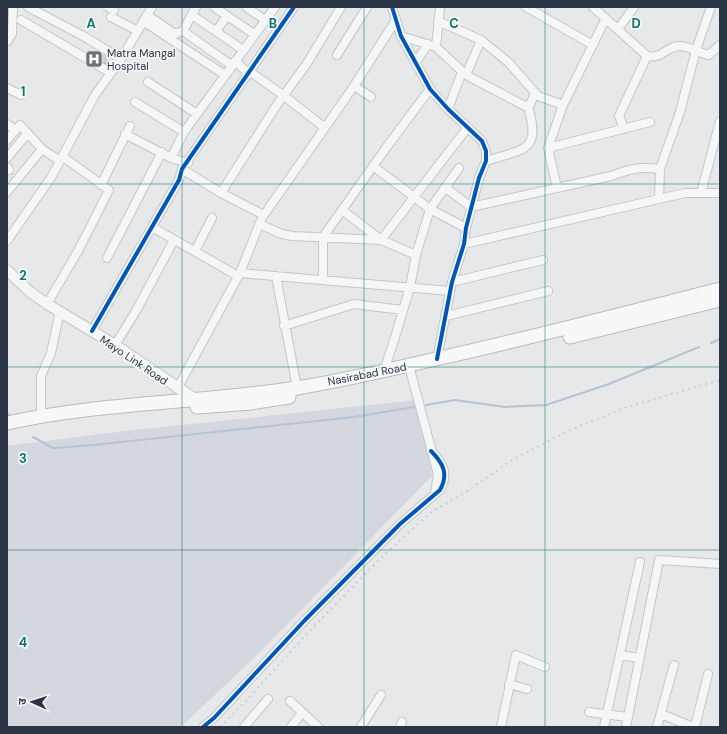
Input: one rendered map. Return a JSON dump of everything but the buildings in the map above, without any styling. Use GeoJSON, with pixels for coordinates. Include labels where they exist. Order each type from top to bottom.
{"type":"FeatureCollection","features":[{"type":"Feature","properties":{"kind":"highway","name":"Nasirabad Road"},"geometry":{"type":"LineString","coordinates":[[7,429],[75,418],[200,403],[297,388],[384,370],[410,369],[437,359],[538,336],[720,289]]}},
{"type":"Feature","properties":{"kind":"highway","name":"Nasirabad Road"},"geometry":{"type":"LineString","coordinates":[[7,423],[41,416],[158,401],[251,403],[277,399],[410,369],[468,361],[720,300]]}},
{"type":"Feature","properties":{"kind":"street"},"geometry":{"type":"LineString","coordinates":[[12,34],[13,7]]}},
{"type":"Feature","properties":{"kind":"street"},"geometry":{"type":"LineString","coordinates":[[7,42],[28,7],[85,37],[121,59]]}},
{"type":"Feature","properties":{"kind":"street"},"geometry":{"type":"LineString","coordinates":[[7,241],[52,176],[95,95],[121,59],[152,7]]}},
{"type":"Feature","properties":{"kind":"street"},"geometry":{"type":"LineString","coordinates":[[214,7],[254,34]]}},
{"type":"Feature","properties":{"kind":"street"},"geometry":{"type":"LineString","coordinates":[[246,7],[265,20]]}},
{"type":"Feature","properties":{"kind":"street"},"geometry":{"type":"LineString","coordinates":[[171,158],[184,132],[275,7]]}},
{"type":"Feature","properties":{"kind":"street"},"geometry":{"type":"LineString","coordinates":[[92,331],[179,180],[185,166],[294,7]]}},
{"type":"Feature","properties":{"kind":"street"},"geometry":{"type":"LineString","coordinates":[[221,193],[283,95],[306,65],[342,7]]}},
{"type":"Feature","properties":{"kind":"street"},"geometry":{"type":"LineString","coordinates":[[337,54],[367,7]]}},
{"type":"Feature","properties":{"kind":"street"},"geometry":{"type":"LineString","coordinates":[[416,62],[432,46],[440,7]]}},
{"type":"Feature","properties":{"kind":"street"},"geometry":{"type":"LineString","coordinates":[[526,7],[593,45]]}},
{"type":"Feature","properties":{"kind":"street"},"geometry":{"type":"LineString","coordinates":[[593,7],[647,56],[657,57],[671,47],[680,46],[712,55],[720,45]]}},
{"type":"Feature","properties":{"kind":"street"},"geometry":{"type":"LineString","coordinates":[[618,29],[634,7]]}},
{"type":"Feature","properties":{"kind":"street"},"geometry":{"type":"LineString","coordinates":[[659,199],[660,169],[680,112],[696,50],[711,7]]}},
{"type":"Feature","properties":{"kind":"street"},"geometry":{"type":"LineString","coordinates":[[394,8],[401,36],[430,89],[448,110],[482,141],[486,151],[486,161],[471,207],[464,244],[452,282],[437,359]]}},
{"type":"Feature","properties":{"kind":"street"},"geometry":{"type":"LineString","coordinates":[[111,11],[138,31]]}},
{"type":"Feature","properties":{"kind":"street"},"geometry":{"type":"LineString","coordinates":[[145,18],[175,34],[183,31],[194,11],[216,31],[243,50]]}},
{"type":"Feature","properties":{"kind":"street"},"geometry":{"type":"LineString","coordinates":[[216,31],[227,16]]}},
{"type":"Feature","properties":{"kind":"street"},"geometry":{"type":"LineString","coordinates":[[145,18],[225,75]]}},
{"type":"Feature","properties":{"kind":"street"},"geometry":{"type":"LineString","coordinates":[[557,188],[548,148],[563,105],[606,18]]}},
{"type":"Feature","properties":{"kind":"street"},"geometry":{"type":"LineString","coordinates":[[21,20],[111,73]]}},
{"type":"Feature","properties":{"kind":"street"},"geometry":{"type":"LineString","coordinates":[[177,389],[239,274],[264,215],[354,86],[396,20]]}},
{"type":"Feature","properties":{"kind":"street"},"geometry":{"type":"LineString","coordinates":[[438,21],[481,40],[508,62],[535,93],[563,105]]}},
{"type":"Feature","properties":{"kind":"street"},"geometry":{"type":"LineString","coordinates":[[183,31],[283,95],[325,128]]}},
{"type":"Feature","properties":{"kind":"street"},"geometry":{"type":"LineString","coordinates":[[401,36],[432,46],[464,73],[528,107]]}},
{"type":"Feature","properties":{"kind":"street"},"geometry":{"type":"LineString","coordinates":[[448,110],[464,73],[481,40]]}},
{"type":"Feature","properties":{"kind":"street"},"geometry":{"type":"LineString","coordinates":[[624,129],[619,116],[647,56]]}},
{"type":"Feature","properties":{"kind":"street"},"geometry":{"type":"LineString","coordinates":[[148,82],[197,114]]}},
{"type":"Feature","properties":{"kind":"street"},"geometry":{"type":"LineString","coordinates":[[354,86],[371,97]]}},
{"type":"Feature","properties":{"kind":"street"},"geometry":{"type":"LineString","coordinates":[[7,88],[21,95]]}},
{"type":"Feature","properties":{"kind":"street"},"geometry":{"type":"LineString","coordinates":[[323,280],[323,238],[373,166],[430,89]]}},
{"type":"Feature","properties":{"kind":"street"},"geometry":{"type":"LineString","coordinates":[[486,161],[519,151],[525,148],[530,142],[534,127],[528,107],[535,93]]}},
{"type":"Feature","properties":{"kind":"street"},"geometry":{"type":"LineString","coordinates":[[135,102],[184,132]]}},
{"type":"Feature","properties":{"kind":"street"},"geometry":{"type":"LineString","coordinates":[[701,193],[720,121]]}},
{"type":"Feature","properties":{"kind":"street"},"geometry":{"type":"LineString","coordinates":[[548,148],[650,122]]}},
{"type":"Feature","properties":{"kind":"street"},"geometry":{"type":"LineString","coordinates":[[7,124],[16,130]]}},
{"type":"Feature","properties":{"kind":"street"},"geometry":{"type":"LineString","coordinates":[[7,139],[20,125],[42,149],[61,158],[109,190],[78,251],[48,304]]}},
{"type":"Feature","properties":{"kind":"street"},"geometry":{"type":"LineString","coordinates":[[101,185],[130,126]]}},
{"type":"Feature","properties":{"kind":"street"},"geometry":{"type":"LineString","coordinates":[[381,240],[468,127]]}},
{"type":"Feature","properties":{"kind":"street"},"geometry":{"type":"LineString","coordinates":[[7,158],[27,134]]}},
{"type":"Feature","properties":{"kind":"street"},"geometry":{"type":"LineString","coordinates":[[125,134],[162,152],[185,166],[221,193],[264,215]]}},
{"type":"Feature","properties":{"kind":"street"},"geometry":{"type":"LineString","coordinates":[[7,192],[42,149]]}},
{"type":"Feature","properties":{"kind":"street"},"geometry":{"type":"LineString","coordinates":[[107,258],[162,152]]}},
{"type":"Feature","properties":{"kind":"street"},"geometry":{"type":"LineString","coordinates":[[373,166],[430,209],[466,228]]}},
{"type":"Feature","properties":{"kind":"street"},"geometry":{"type":"LineString","coordinates":[[446,188],[471,207],[611,176],[644,166],[660,169]]}},
{"type":"Feature","properties":{"kind":"street"},"geometry":{"type":"LineString","coordinates":[[384,370],[410,287],[416,255],[430,209],[460,168]]}},
{"type":"Feature","properties":{"kind":"street"},"geometry":{"type":"LineString","coordinates":[[464,244],[685,193],[720,193]]}},
{"type":"Feature","properties":{"kind":"street"},"geometry":{"type":"LineString","coordinates":[[342,210],[381,240],[416,255]]}},
{"type":"Feature","properties":{"kind":"street"},"geometry":{"type":"LineString","coordinates":[[195,251],[212,218]]}},
{"type":"Feature","properties":{"kind":"street"},"geometry":{"type":"LineString","coordinates":[[259,224],[282,234],[323,238],[381,240]]}},
{"type":"Feature","properties":{"kind":"street"},"geometry":{"type":"LineString","coordinates":[[152,227],[239,274],[450,291]]}},
{"type":"Feature","properties":{"kind":"street"},"geometry":{"type":"LineString","coordinates":[[114,345],[136,311],[174,240]]}},
{"type":"Feature","properties":{"kind":"street"},"geometry":{"type":"LineString","coordinates":[[452,282],[543,260]]}},
{"type":"Feature","properties":{"kind":"street","name":"Mayo Link Road"},"geometry":{"type":"LineString","coordinates":[[7,270],[29,291],[114,345],[177,389],[200,403]]}},
{"type":"Feature","properties":{"kind":"street"},"geometry":{"type":"LineString","coordinates":[[276,276],[284,326],[297,388]]}},
{"type":"Feature","properties":{"kind":"street"},"geometry":{"type":"LineString","coordinates":[[446,316],[548,291]]}},
{"type":"Feature","properties":{"kind":"street"},"geometry":{"type":"LineString","coordinates":[[284,326],[354,304],[403,310]]}},
{"type":"Feature","properties":{"kind":"street"},"geometry":{"type":"LineString","coordinates":[[41,416],[41,376],[51,353],[60,312]]}},
{"type":"Feature","properties":{"kind":"street"},"geometry":{"type":"LineString","coordinates":[[203,727],[214,718],[305,620],[400,524],[440,490],[445,477],[443,465],[431,451],[421,407],[410,369]]}},
{"type":"Feature","properties":{"kind":"street"},"geometry":{"type":"LineString","coordinates":[[626,727],[659,560],[720,564]]}},
{"type":"Feature","properties":{"kind":"street"},"geometry":{"type":"LineString","coordinates":[[604,727],[640,562]]}},
{"type":"Feature","properties":{"kind":"street"},"geometry":{"type":"LineString","coordinates":[[501,727],[516,655],[545,667]]}},
{"type":"Feature","properties":{"kind":"street"},"geometry":{"type":"LineString","coordinates":[[620,655],[639,658]]}},
{"type":"Feature","properties":{"kind":"street"},"geometry":{"type":"LineString","coordinates":[[657,727],[674,665]]}},
{"type":"Feature","properties":{"kind":"street"},"geometry":{"type":"LineString","coordinates":[[661,714],[694,727],[708,674]]}},
{"type":"Feature","properties":{"kind":"street"},"geometry":{"type":"LineString","coordinates":[[509,684],[527,689]]}},
{"type":"Feature","properties":{"kind":"street"},"geometry":{"type":"LineString","coordinates":[[361,727],[381,695]]}},
{"type":"Feature","properties":{"kind":"street"},"geometry":{"type":"LineString","coordinates":[[244,727],[268,699]]}},
{"type":"Feature","properties":{"kind":"street"},"geometry":{"type":"LineString","coordinates":[[290,701],[318,727]]}},
{"type":"Feature","properties":{"kind":"street"},"geometry":{"type":"LineString","coordinates":[[589,712],[627,716]]}},
{"type":"Feature","properties":{"kind":"street"},"geometry":{"type":"LineString","coordinates":[[291,727],[302,713]]}},
{"type":"Feature","properties":{"kind":"shaded area"},"geometry":{"type":"Polygon","coordinates":[[[418,400],[432,476],[257,655],[181,727],[7,727],[7,446],[125,431],[418,400]]]}},
{"type":"Feature","properties":{"kind":"waterway"},"geometry":{"type":"LineString","coordinates":[[711,343],[720,339]]}},
{"type":"Feature","properties":{"kind":"waterway"},"geometry":{"type":"LineString","coordinates":[[426,405],[455,400],[505,407],[546,405],[609,384],[699,347]]}},
{"type":"Feature","properties":{"kind":"waterway"},"geometry":{"type":"LineString","coordinates":[[33,437],[53,448],[94,445],[354,417],[414,407]]}},
{"type":"Feature","properties":{"kind":"railway"},"geometry":{"type":"LineString","coordinates":[[220,727],[316,624],[384,555],[430,513],[466,492],[512,460],[568,431],[624,408],[720,380]]}},
{"type":"Feature","properties":{"kind":"cycle path"},"geometry":{"type":"LineString","coordinates":[[92,331],[179,180],[182,169],[294,7]]}},
{"type":"Feature","properties":{"kind":"cycle path"},"geometry":{"type":"LineString","coordinates":[[392,7],[401,36],[430,89],[448,109],[482,141],[486,151],[486,161],[479,178],[466,228],[464,244],[452,282],[437,359]]}},
{"type":"Feature","properties":{"kind":"cycle path"},"geometry":{"type":"LineString","coordinates":[[203,727],[214,718],[305,620],[400,524],[440,490],[444,479],[443,469],[439,460],[431,451]]}},
{"type":"Feature","properties":{"kind":"place","name":"Matra Mangal Hospital"},"geometry":{"type":"Point","coordinates":[94,59]}}]}
